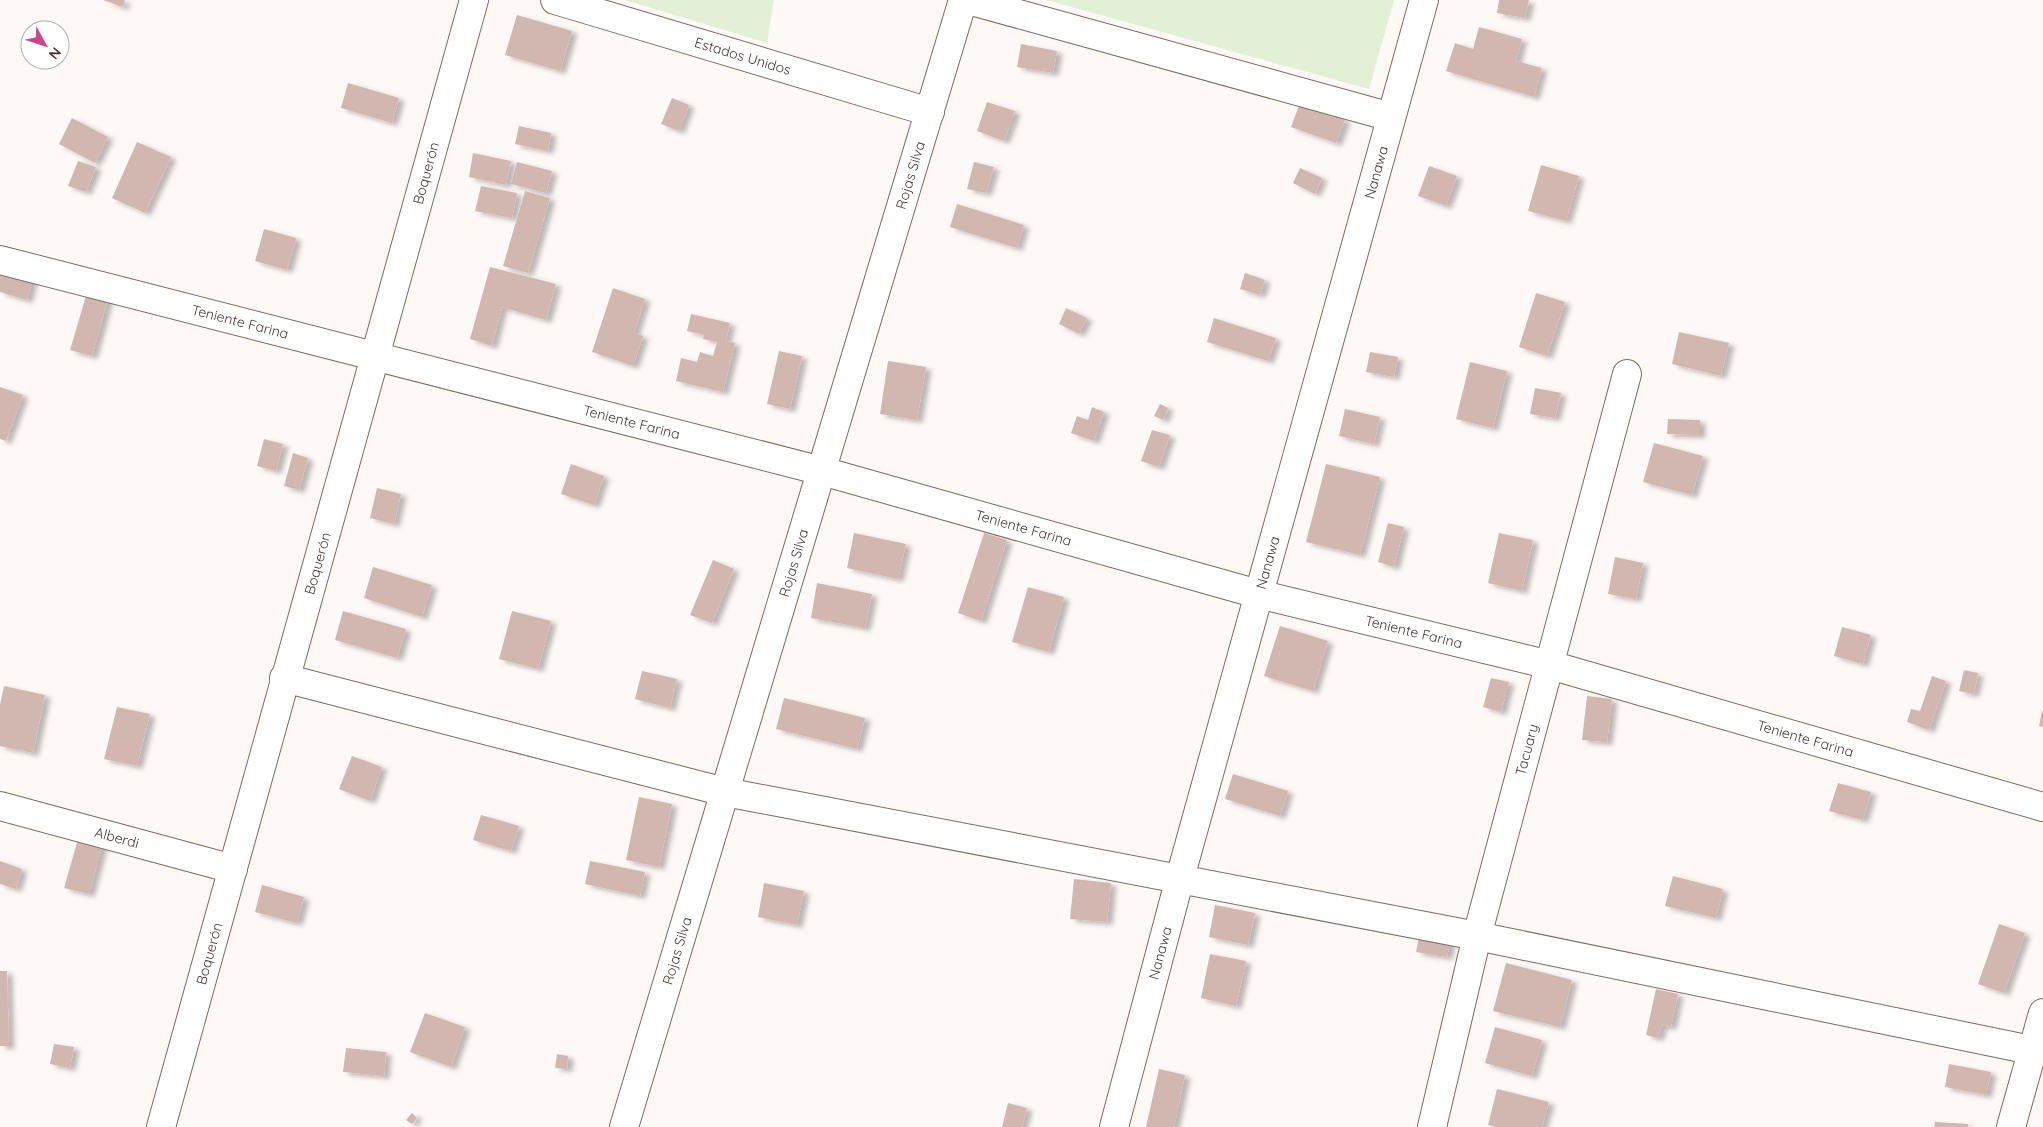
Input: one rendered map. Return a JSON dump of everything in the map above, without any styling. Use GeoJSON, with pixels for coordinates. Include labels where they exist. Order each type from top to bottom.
{"type":"FeatureCollection","features":[{"type":"Feature","properties":{"kind":"street","name":"Boquerón"},"geometry":{"type":"LineString","coordinates":[[161,1127],[284,678],[474,0]]}},
{"type":"Feature","properties":{"kind":"street","name":"Estados Unidos"},"geometry":{"type":"LineString","coordinates":[[555,0],[930,112]]}},
{"type":"Feature","properties":{"kind":"street","name":"Rojas Silva"},"geometry":{"type":"LineString","coordinates":[[624,1127],[930,112],[962,0]]}},
{"type":"Feature","properties":{"kind":"street"},"geometry":{"type":"LineString","coordinates":[[968,0],[1391,118]]}},
{"type":"Feature","properties":{"kind":"street","name":"Nanawa"},"geometry":{"type":"LineString","coordinates":[[1114,1127],[1258,594],[1424,0]]}},
{"type":"Feature","properties":{"kind":"street","name":"Teniente Farina"},"geometry":{"type":"LineString","coordinates":[[0,260],[822,471],[1258,594],[1550,665],[2043,808]]}},
{"type":"Feature","properties":{"kind":"street","name":"Tacuary"},"geometry":{"type":"LineString","coordinates":[[1432,1127],[1477,936],[1627,374]]}},
{"type":"Feature","properties":{"kind":"street"},"geometry":{"type":"LineString","coordinates":[[284,678],[726,792],[1477,936],[2031,1050]]}},
{"type":"Feature","properties":{"kind":"street","name":"Alberdi"},"geometry":{"type":"LineString","coordinates":[[0,806],[233,869]]}},
{"type":"Feature","properties":{"kind":"street"},"geometry":{"type":"LineString","coordinates":[[2011,1127],[2031,1050],[2043,1013]]}},
{"type":"Feature","properties":{"kind":"green space"},"geometry":{"type":"Polygon","coordinates":[[[625,0],[774,0],[767,43],[625,0]]]}},
{"type":"Feature","properties":{"kind":"green space"},"geometry":{"type":"Polygon","coordinates":[[[1046,0],[1394,0],[1369,89],[1046,0]]]}},
{"type":"Feature","properties":{"kind":"building"},"geometry":{"type":"Polygon","coordinates":[[[103,0],[125,0],[123,7],[103,0]]]}},
{"type":"Feature","properties":{"kind":"building"},"geometry":{"type":"Polygon","coordinates":[[[1499,0],[1529,0],[1525,18],[1497,13],[1499,0]]]}},
{"type":"Feature","properties":{"kind":"building"},"geometry":{"type":"Polygon","coordinates":[[[517,15],[572,31],[560,71],[505,55],[517,15]]]}},
{"type":"Feature","properties":{"kind":"building"},"geometry":{"type":"Polygon","coordinates":[[[1479,27],[1522,39],[1516,61],[1542,68],[1534,97],[1446,71],[1455,43],[1473,49],[1479,27]]]}},
{"type":"Feature","properties":{"kind":"building"},"geometry":{"type":"Polygon","coordinates":[[[1021,44],[1057,51],[1053,73],[1017,67],[1021,44]]]}},
{"type":"Feature","properties":{"kind":"building"},"geometry":{"type":"Polygon","coordinates":[[[348,83],[399,98],[392,123],[341,108],[348,83]]]}},
{"type":"Feature","properties":{"kind":"building"},"geometry":{"type":"Polygon","coordinates":[[[672,98],[689,105],[679,131],[661,124],[672,98]]]}},
{"type":"Feature","properties":{"kind":"building"},"geometry":{"type":"Polygon","coordinates":[[[987,102],[1015,111],[1004,141],[977,131],[987,102]]]}},
{"type":"Feature","properties":{"kind":"building"},"geometry":{"type":"Polygon","coordinates":[[[1300,103],[1345,120],[1336,143],[1291,127],[1300,103]]]}},
{"type":"Feature","properties":{"kind":"building"},"geometry":{"type":"Polygon","coordinates":[[[72,118],[108,137],[95,163],[59,144],[72,118]]]}},
{"type":"Feature","properties":{"kind":"building"},"geometry":{"type":"Polygon","coordinates":[[[519,126],[551,133],[548,151],[515,144],[519,126]]]}},
{"type":"Feature","properties":{"kind":"building"},"geometry":{"type":"Polygon","coordinates":[[[137,142],[171,157],[145,213],[112,198],[137,142]]]}},
{"type":"Feature","properties":{"kind":"building"},"geometry":{"type":"Polygon","coordinates":[[[473,153],[511,161],[506,185],[469,177],[473,153]]]}},
{"type":"Feature","properties":{"kind":"building"},"geometry":{"type":"Polygon","coordinates":[[[78,161],[96,167],[86,192],[68,186],[78,161]]]}},
{"type":"Feature","properties":{"kind":"building"},"geometry":{"type":"Polygon","coordinates":[[[517,162],[552,171],[546,193],[511,184],[517,162]]]}},
{"type":"Feature","properties":{"kind":"building"},"geometry":{"type":"Polygon","coordinates":[[[974,162],[994,167],[986,193],[967,189],[974,162]]]}},
{"type":"Feature","properties":{"kind":"building"},"geometry":{"type":"Polygon","coordinates":[[[1541,165],[1579,176],[1566,221],[1528,211],[1541,165]]]}},
{"type":"Feature","properties":{"kind":"building"},"geometry":{"type":"Polygon","coordinates":[[[1429,166],[1457,176],[1446,206],[1418,196],[1429,166]]]}},
{"type":"Feature","properties":{"kind":"building"},"geometry":{"type":"Polygon","coordinates":[[[1300,168],[1322,178],[1315,194],[1293,183],[1300,168]]]}},
{"type":"Feature","properties":{"kind":"building"},"geometry":{"type":"Polygon","coordinates":[[[481,186],[517,193],[512,218],[475,211],[481,186]]]}},
{"type":"Feature","properties":{"kind":"building"},"geometry":{"type":"Polygon","coordinates":[[[525,191],[550,198],[528,273],[503,266],[525,191]]]}},
{"type":"Feature","properties":{"kind":"building"},"geometry":{"type":"Polygon","coordinates":[[[957,204],[1024,225],[1017,248],[950,227],[957,204]]]}},
{"type":"Feature","properties":{"kind":"building"},"geometry":{"type":"Polygon","coordinates":[[[264,229],[296,238],[287,270],[255,261],[264,229]]]}},
{"type":"Feature","properties":{"kind":"building"},"geometry":{"type":"Polygon","coordinates":[[[0,267],[33,277],[27,300],[0,292],[0,267]]]}},
{"type":"Feature","properties":{"kind":"building"},"geometry":{"type":"Polygon","coordinates":[[[490,267],[556,284],[546,320],[502,307],[492,346],[470,339],[490,267]]]}},
{"type":"Feature","properties":{"kind":"building"},"geometry":{"type":"Polygon","coordinates":[[[1245,273],[1265,280],[1260,295],[1240,289],[1245,273]]]}},
{"type":"Feature","properties":{"kind":"building"},"geometry":{"type":"Polygon","coordinates":[[[613,288],[645,299],[634,333],[643,336],[633,366],[592,352],[613,288]]]}},
{"type":"Feature","properties":{"kind":"building"},"geometry":{"type":"Polygon","coordinates":[[[88,289],[109,295],[92,356],[70,350],[88,289]]]}},
{"type":"Feature","properties":{"kind":"building"},"geometry":{"type":"Polygon","coordinates":[[[1536,293],[1565,302],[1547,356],[1519,347],[1536,293]]]}},
{"type":"Feature","properties":{"kind":"building"},"geometry":{"type":"Polygon","coordinates":[[[1066,308],[1087,318],[1079,334],[1059,324],[1066,308]]]}},
{"type":"Feature","properties":{"kind":"building"},"geometry":{"type":"Polygon","coordinates":[[[691,314],[730,323],[726,341],[735,343],[723,392],[676,381],[681,358],[697,362],[700,352],[713,356],[717,342],[703,339],[704,335],[687,331],[691,314]]]}},
{"type":"Feature","properties":{"kind":"building"},"geometry":{"type":"Polygon","coordinates":[[[1214,318],[1276,338],[1268,361],[1207,342],[1214,318]]]}},
{"type":"Feature","properties":{"kind":"building"},"geometry":{"type":"Polygon","coordinates":[[[1679,332],[1729,343],[1721,376],[1672,364],[1679,332]]]}},
{"type":"Feature","properties":{"kind":"building"},"geometry":{"type":"Polygon","coordinates":[[[779,351],[802,356],[790,409],[767,404],[779,351]]]}},
{"type":"Feature","properties":{"kind":"building"},"geometry":{"type":"Polygon","coordinates":[[[1370,352],[1398,357],[1394,377],[1366,372],[1370,352]]]}},
{"type":"Feature","properties":{"kind":"building"},"geometry":{"type":"Polygon","coordinates":[[[888,361],[926,367],[917,420],[880,414],[888,361]]]}},
{"type":"Feature","properties":{"kind":"building"},"geometry":{"type":"Polygon","coordinates":[[[1470,362],[1507,371],[1493,428],[1456,419],[1470,362]]]}},
{"type":"Feature","properties":{"kind":"building"},"geometry":{"type":"Polygon","coordinates":[[[0,387],[23,395],[6,441],[0,439],[0,387]]]}},
{"type":"Feature","properties":{"kind":"building"},"geometry":{"type":"Polygon","coordinates":[[[1535,388],[1561,393],[1555,418],[1530,414],[1535,388]]]}},
{"type":"Feature","properties":{"kind":"building"},"geometry":{"type":"Polygon","coordinates":[[[1160,404],[1168,408],[1163,420],[1154,416],[1160,404]]]}},
{"type":"Feature","properties":{"kind":"building"},"geometry":{"type":"Polygon","coordinates":[[[1092,407],[1104,412],[1094,441],[1071,433],[1077,416],[1088,420],[1092,407]]]}},
{"type":"Feature","properties":{"kind":"building"},"geometry":{"type":"Polygon","coordinates":[[[1345,409],[1380,417],[1374,444],[1339,436],[1345,409]]]}},
{"type":"Feature","properties":{"kind":"building"},"geometry":{"type":"Polygon","coordinates":[[[1668,419],[1700,420],[1700,435],[1667,434],[1668,419]]]}},
{"type":"Feature","properties":{"kind":"building"},"geometry":{"type":"Polygon","coordinates":[[[1152,430],[1170,435],[1159,467],[1141,461],[1152,430]]]}},
{"type":"Feature","properties":{"kind":"building"},"geometry":{"type":"Polygon","coordinates":[[[264,439],[283,444],[276,471],[257,466],[264,439]]]}},
{"type":"Feature","properties":{"kind":"building"},"geometry":{"type":"Polygon","coordinates":[[[1654,443],[1703,456],[1692,495],[1643,482],[1654,443]]]}},
{"type":"Feature","properties":{"kind":"building"},"geometry":{"type":"Polygon","coordinates":[[[293,453],[308,458],[299,490],[284,486],[293,453]]]}},
{"type":"Feature","properties":{"kind":"building"},"geometry":{"type":"Polygon","coordinates":[[[571,464],[604,476],[594,505],[561,494],[571,464]]]}},
{"type":"Feature","properties":{"kind":"building"},"geometry":{"type":"Polygon","coordinates":[[[1326,464],[1380,477],[1360,555],[1306,542],[1326,464]]]}},
{"type":"Feature","properties":{"kind":"building"},"geometry":{"type":"Polygon","coordinates":[[[377,488],[401,494],[394,524],[370,518],[377,488]]]}},
{"type":"Feature","properties":{"kind":"building"},"geometry":{"type":"Polygon","coordinates":[[[1388,523],[1404,527],[1394,567],[1378,562],[1388,523]]]}},
{"type":"Feature","properties":{"kind":"building"},"geometry":{"type":"Polygon","coordinates":[[[854,533],[906,544],[898,579],[847,568],[854,533]]]}},
{"type":"Feature","properties":{"kind":"building"},"geometry":{"type":"Polygon","coordinates":[[[984,533],[1007,540],[981,621],[958,613],[984,533]]]}},
{"type":"Feature","properties":{"kind":"building"},"geometry":{"type":"Polygon","coordinates":[[[1499,533],[1533,540],[1522,591],[1488,583],[1499,533]]]}},
{"type":"Feature","properties":{"kind":"building"},"geometry":{"type":"Polygon","coordinates":[[[1615,557],[1643,563],[1636,599],[1608,594],[1615,557]]]}},
{"type":"Feature","properties":{"kind":"building"},"geometry":{"type":"Polygon","coordinates":[[[713,560],[734,569],[712,623],[690,615],[713,560]]]}},
{"type":"Feature","properties":{"kind":"building"},"geometry":{"type":"Polygon","coordinates":[[[373,567],[432,585],[422,617],[364,598],[373,567]]]}},
{"type":"Feature","properties":{"kind":"building"},"geometry":{"type":"Polygon","coordinates":[[[817,583],[872,594],[865,628],[811,618],[817,583]]]}},
{"type":"Feature","properties":{"kind":"building"},"geometry":{"type":"Polygon","coordinates":[[[1028,587],[1064,597],[1049,652],[1012,642],[1028,587]]]}},
{"type":"Feature","properties":{"kind":"building"},"geometry":{"type":"Polygon","coordinates":[[[343,611],[406,629],[397,658],[335,640],[343,611]]]}},
{"type":"Feature","properties":{"kind":"building"},"geometry":{"type":"Polygon","coordinates":[[[512,611],[551,621],[538,669],[499,659],[512,611]]]}},
{"type":"Feature","properties":{"kind":"building"},"geometry":{"type":"Polygon","coordinates":[[[1280,626],[1328,641],[1313,691],[1264,676],[1280,626]]]}},
{"type":"Feature","properties":{"kind":"building"},"geometry":{"type":"Polygon","coordinates":[[[1842,627],[1871,635],[1863,664],[1834,656],[1842,627]]]}},
{"type":"Feature","properties":{"kind":"building"},"geometry":{"type":"Polygon","coordinates":[[[1964,670],[1978,673],[1974,694],[1959,691],[1964,670]]]}},
{"type":"Feature","properties":{"kind":"building"},"geometry":{"type":"Polygon","coordinates":[[[642,671],[677,679],[670,708],[635,699],[642,671]]]}},
{"type":"Feature","properties":{"kind":"building"},"geometry":{"type":"Polygon","coordinates":[[[1932,676],[1946,681],[1929,730],[1907,722],[1911,709],[1920,711],[1932,676]]]}},
{"type":"Feature","properties":{"kind":"building"},"geometry":{"type":"Polygon","coordinates":[[[1491,678],[1509,682],[1501,712],[1483,707],[1491,678]]]}},
{"type":"Feature","properties":{"kind":"building"},"geometry":{"type":"Polygon","coordinates":[[[4,686],[45,695],[33,753],[0,746],[0,705],[4,686]]]}},
{"type":"Feature","properties":{"kind":"building"},"geometry":{"type":"Polygon","coordinates":[[[1587,696],[1612,699],[1607,742],[1582,740],[1587,696]]]}},
{"type":"Feature","properties":{"kind":"building"},"geometry":{"type":"Polygon","coordinates":[[[784,698],[865,718],[857,749],[776,729],[784,698]]]}},
{"type":"Feature","properties":{"kind":"building"},"geometry":{"type":"Polygon","coordinates":[[[117,707],[150,714],[137,766],[104,759],[117,707]]]}},
{"type":"Feature","properties":{"kind":"building"},"geometry":{"type":"Polygon","coordinates":[[[2043,711],[2043,727],[2039,726],[2043,711]]]}},
{"type":"Feature","properties":{"kind":"building"},"geometry":{"type":"Polygon","coordinates":[[[352,756],[382,767],[370,801],[339,789],[352,756]]]}},
{"type":"Feature","properties":{"kind":"building"},"geometry":{"type":"Polygon","coordinates":[[[1233,774],[1288,791],[1280,816],[1225,799],[1233,774]]]}},
{"type":"Feature","properties":{"kind":"building"},"geometry":{"type":"Polygon","coordinates":[[[1838,783],[1871,792],[1863,820],[1829,811],[1838,783]]]}},
{"type":"Feature","properties":{"kind":"building"},"geometry":{"type":"Polygon","coordinates":[[[639,797],[672,804],[659,867],[626,860],[639,797]]]}},
{"type":"Feature","properties":{"kind":"building"},"geometry":{"type":"Polygon","coordinates":[[[481,815],[519,826],[511,851],[473,840],[481,815]]]}},
{"type":"Feature","properties":{"kind":"building"},"geometry":{"type":"Polygon","coordinates":[[[80,832],[104,839],[89,894],[64,888],[80,832]]]}},
{"type":"Feature","properties":{"kind":"building"},"geometry":{"type":"Polygon","coordinates":[[[0,861],[22,869],[16,889],[0,884],[0,861]]]}},
{"type":"Feature","properties":{"kind":"building"},"geometry":{"type":"Polygon","coordinates":[[[590,861],[645,872],[640,896],[585,884],[590,861]]]}},
{"type":"Feature","properties":{"kind":"building"},"geometry":{"type":"Polygon","coordinates":[[[1673,876],[1723,889],[1716,918],[1665,906],[1673,876]]]}},
{"type":"Feature","properties":{"kind":"building"},"geometry":{"type":"Polygon","coordinates":[[[1074,879],[1111,883],[1107,922],[1070,919],[1074,879]]]}},
{"type":"Feature","properties":{"kind":"building"},"geometry":{"type":"Polygon","coordinates":[[[764,883],[804,891],[797,925],[758,917],[764,883]]]}},
{"type":"Feature","properties":{"kind":"building"},"geometry":{"type":"Polygon","coordinates":[[[262,885],[304,897],[297,923],[255,912],[262,885]]]}},
{"type":"Feature","properties":{"kind":"building"},"geometry":{"type":"Polygon","coordinates":[[[1215,905],[1255,913],[1248,945],[1209,937],[1215,905]]]}},
{"type":"Feature","properties":{"kind":"building"},"geometry":{"type":"Polygon","coordinates":[[[1999,924],[2025,933],[2004,993],[1978,984],[1999,924]]]}},
{"type":"Feature","properties":{"kind":"building"},"geometry":{"type":"Polygon","coordinates":[[[1420,931],[1451,937],[1447,957],[1416,952],[1420,931]]]}},
{"type":"Feature","properties":{"kind":"building"},"geometry":{"type":"Polygon","coordinates":[[[1210,954],[1246,961],[1236,1006],[1201,998],[1210,954]]]}},
{"type":"Feature","properties":{"kind":"building"},"geometry":{"type":"Polygon","coordinates":[[[1506,963],[1572,980],[1560,1027],[1493,1011],[1506,963]]]}},
{"type":"Feature","properties":{"kind":"building"},"geometry":{"type":"Polygon","coordinates":[[[0,971],[7,971],[9,1046],[0,1046],[0,971]]]}},
{"type":"Feature","properties":{"kind":"building"},"geometry":{"type":"Polygon","coordinates":[[[1656,989],[1678,994],[1671,1027],[1662,1025],[1658,1038],[1646,1035],[1656,989]]]}},
{"type":"Feature","properties":{"kind":"building"},"geometry":{"type":"Polygon","coordinates":[[[425,1013],[465,1027],[451,1067],[410,1052],[425,1013]]]}},
{"type":"Feature","properties":{"kind":"building"},"geometry":{"type":"Polygon","coordinates":[[[1495,1027],[1542,1040],[1532,1076],[1485,1063],[1495,1027]]]}},
{"type":"Feature","properties":{"kind":"building"},"geometry":{"type":"Polygon","coordinates":[[[54,1044],[74,1047],[70,1068],[50,1064],[54,1044]]]}},
{"type":"Feature","properties":{"kind":"building"},"geometry":{"type":"Polygon","coordinates":[[[346,1048],[386,1052],[384,1076],[343,1072],[346,1048]]]}},
{"type":"Feature","properties":{"kind":"building"},"geometry":{"type":"Polygon","coordinates":[[[557,1054],[568,1056],[567,1069],[555,1068],[557,1054]]]}},
{"type":"Feature","properties":{"kind":"building"},"geometry":{"type":"Polygon","coordinates":[[[1949,1064],[1991,1072],[1986,1095],[1945,1087],[1949,1064]]]}},
{"type":"Feature","properties":{"kind":"building"},"geometry":{"type":"Polygon","coordinates":[[[1159,1069],[1185,1075],[1174,1127],[1146,1127],[1159,1069]]]}},
{"type":"Feature","properties":{"kind":"building"},"geometry":{"type":"Polygon","coordinates":[[[1497,1089],[1549,1102],[1542,1127],[1496,1127],[1488,1125],[1497,1089]]]}},
{"type":"Feature","properties":{"kind":"building"},"geometry":{"type":"Polygon","coordinates":[[[1008,1103],[1027,1108],[1022,1127],[1002,1127],[1008,1103]]]}},
{"type":"Feature","properties":{"kind":"building"},"geometry":{"type":"Polygon","coordinates":[[[412,1113],[417,1118],[412,1124],[406,1120],[412,1113]]]}},
{"type":"Feature","properties":{"kind":"building"},"geometry":{"type":"Polygon","coordinates":[[[1935,1122],[1968,1124],[1968,1127],[1934,1127],[1935,1122]]]}}]}
